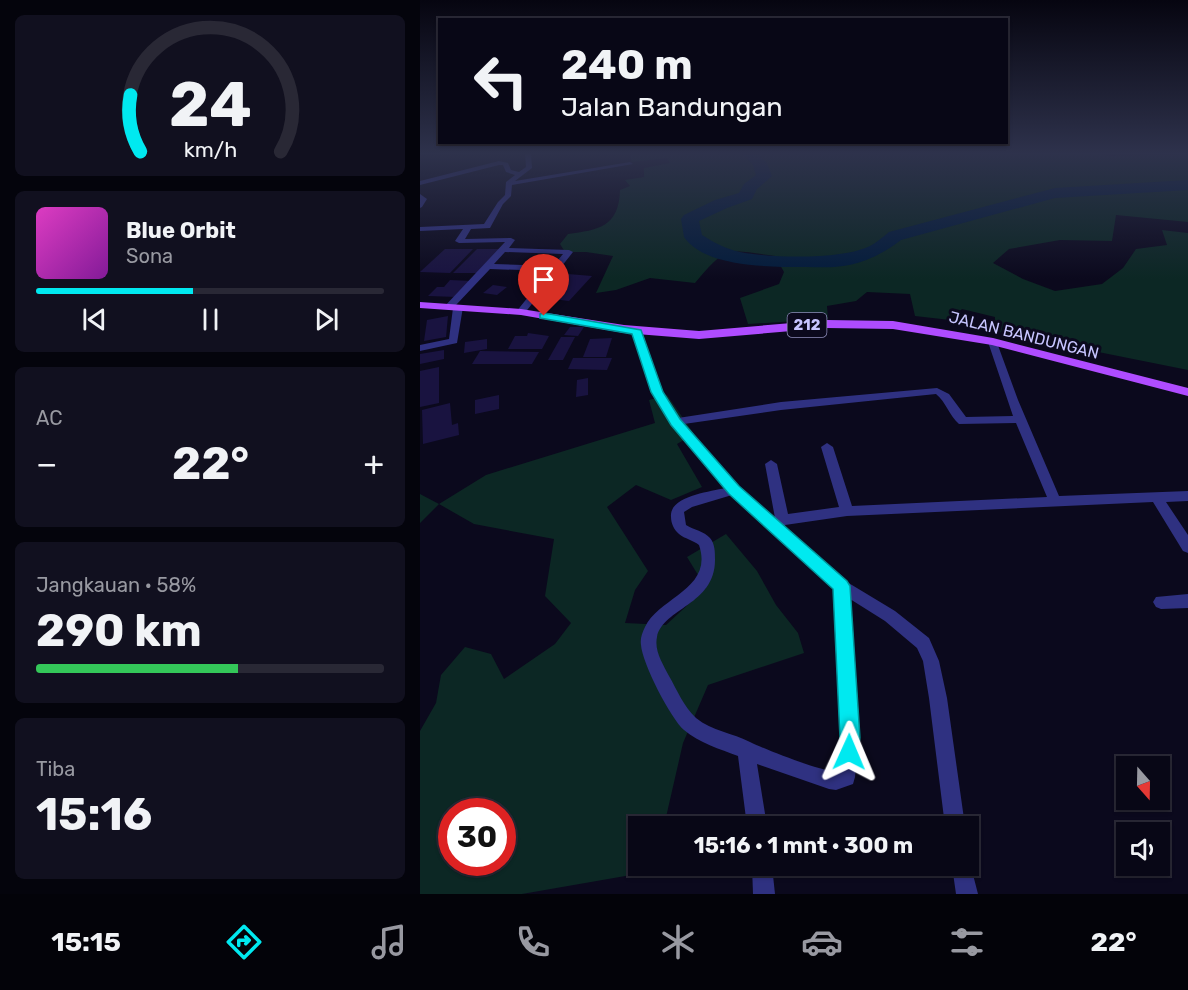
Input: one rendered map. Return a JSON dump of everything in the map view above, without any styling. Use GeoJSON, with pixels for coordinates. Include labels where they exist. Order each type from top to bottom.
{"type":"FeatureCollection","features":[{"type":"Feature","properties":{"kind":"main road","name":"JALAN BANDUNGAN"},"geometry":{"type":"LineString","coordinates":[[420,305],[521,312],[624,329],[714,335],[827,324],[879,323],[935,330],[993,342],[1188,392]]}},
{"type":"Feature","properties":{"kind":"street"},"geometry":{"type":"LineString","coordinates":[[420,196],[424,199],[420,206]]}},
{"type":"Feature","properties":{"kind":"street"},"geometry":{"type":"LineString","coordinates":[[420,229],[468,228],[488,224],[500,203],[508,196]]}},
{"type":"Feature","properties":{"kind":"street"},"geometry":{"type":"LineString","coordinates":[[420,348],[454,340],[453,307],[511,240],[459,241],[468,228]]}},
{"type":"Feature","properties":{"kind":"street"},"geometry":{"type":"LineString","coordinates":[[504,250],[569,252],[521,312]]}},
{"type":"Feature","properties":{"kind":"street"},"geometry":{"type":"LineString","coordinates":[[488,266],[556,269]]}},
{"type":"Feature","properties":{"kind":"street"},"geometry":{"type":"LineString","coordinates":[[624,329],[637,332],[657,392],[675,422],[734,490],[778,523],[842,586],[890,616],[922,643],[928,652],[938,698],[954,816]]}},
{"type":"Feature","properties":{"kind":"street"},"geometry":{"type":"LineString","coordinates":[[993,342],[1020,419],[1056,501]]}},
{"type":"Feature","properties":{"kind":"street"},"geometry":{"type":"LineString","coordinates":[[675,422],[782,406],[937,391],[944,394],[958,418],[963,421],[1020,419]]}},
{"type":"Feature","properties":{"kind":"street"},"geometry":{"type":"LineString","coordinates":[[827,447],[847,511]]}},
{"type":"Feature","properties":{"kind":"street"},"geometry":{"type":"LineString","coordinates":[[771,464],[778,523]]}},
{"type":"Feature","properties":{"kind":"street"},"geometry":{"type":"LineString","coordinates":[[734,490],[688,503],[677,510],[681,528],[686,534],[702,536],[707,541],[708,565],[692,595],[655,625],[649,637],[651,659],[690,725],[711,736],[829,780],[836,781],[846,777],[850,738],[842,586]]}},
{"type":"Feature","properties":{"kind":"street"},"geometry":{"type":"LineString","coordinates":[[778,523],[847,511],[1188,496]]}},
{"type":"Feature","properties":{"kind":"street"},"geometry":{"type":"LineString","coordinates":[[1156,498],[1188,547]]}},
{"type":"Feature","properties":{"kind":"street"},"geometry":{"type":"LineString","coordinates":[[1161,602],[1188,601]]}},
{"type":"Feature","properties":{"kind":"street"},"geometry":{"type":"LineString","coordinates":[[746,749],[756,816]]}},
{"type":"Feature","properties":{"kind":"street"},"geometry":{"type":"LineString","coordinates":[[763,876],[764,894]]}},
{"type":"Feature","properties":{"kind":"street"},"geometry":{"type":"LineString","coordinates":[[964,876],[967,894]]}},
{"type":"Feature","properties":{"kind":"green space"},"geometry":{"type":"Polygon","coordinates":[[[620,196],[1188,196],[1188,222],[1116,215],[1112,241],[1060,240],[1009,249],[993,263],[1023,279],[1055,291],[1102,284],[1123,268],[1136,249],[1167,245],[1162,230],[1188,233],[1188,370],[994,331],[995,317],[962,309],[950,320],[915,316],[910,294],[867,292],[856,301],[827,306],[828,319],[748,324],[740,298],[779,284],[784,272],[775,256],[746,252],[729,253],[722,256],[695,283],[650,278],[616,290],[596,293],[613,256],[565,252],[560,244],[568,234],[589,231],[605,224],[616,212],[620,196]]]}},
{"type":"Feature","properties":{"kind":"green space"},"geometry":{"type":"Polygon","coordinates":[[[667,395],[694,434],[677,444],[702,487],[671,500],[636,485],[607,507],[648,571],[635,590],[625,623],[666,625],[706,588],[687,557],[726,534],[757,571],[776,605],[798,633],[804,653],[708,685],[683,743],[666,816],[628,816],[628,876],[522,894],[420,894],[420,731],[436,703],[441,675],[465,647],[491,654],[504,679],[555,644],[571,623],[545,596],[554,539],[474,524],[439,504],[486,475],[655,423],[649,400],[667,395]]]}},
{"type":"Feature","properties":{"kind":"green space"},"geometry":{"type":"Polygon","coordinates":[[[420,494],[439,504],[420,523],[420,494]]]}},
{"type":"Feature","properties":{"kind":"building"},"geometry":{"type":"Polygon","coordinates":[[[445,249],[473,249],[450,273],[420,272],[445,249]]]}},
{"type":"Feature","properties":{"kind":"building"},"geometry":{"type":"Polygon","coordinates":[[[477,249],[500,249],[479,273],[453,273],[477,249]]]}},
{"type":"Feature","properties":{"kind":"building"},"geometry":{"type":"Polygon","coordinates":[[[568,274],[592,276],[569,301],[544,298],[568,274]]]}},
{"type":"Feature","properties":{"kind":"building"},"geometry":{"type":"Polygon","coordinates":[[[450,280],[471,281],[457,297],[428,296],[437,287],[444,287],[450,280]]]}},
{"type":"Feature","properties":{"kind":"building"},"geometry":{"type":"Polygon","coordinates":[[[493,285],[507,287],[497,295],[483,293],[493,285]]]}},
{"type":"Feature","properties":{"kind":"building"},"geometry":{"type":"Polygon","coordinates":[[[448,316],[446,337],[424,341],[427,320],[448,316]]]}},
{"type":"Feature","properties":{"kind":"building"},"geometry":{"type":"Polygon","coordinates":[[[570,327],[584,327],[578,336],[564,335],[570,327]]]}},
{"type":"Feature","properties":{"kind":"building"},"geometry":{"type":"Polygon","coordinates":[[[528,333],[549,336],[542,349],[508,349],[515,336],[527,336],[528,333]]]}},
{"type":"Feature","properties":{"kind":"building"},"geometry":{"type":"Polygon","coordinates":[[[561,337],[575,337],[563,360],[548,360],[561,337]]]}},
{"type":"Feature","properties":{"kind":"building"},"geometry":{"type":"Polygon","coordinates":[[[612,338],[606,357],[583,357],[590,339],[612,338]]]}},
{"type":"Feature","properties":{"kind":"building"},"geometry":{"type":"Polygon","coordinates":[[[487,339],[487,349],[464,353],[465,342],[487,339]]]}},
{"type":"Feature","properties":{"kind":"building"},"geometry":{"type":"Polygon","coordinates":[[[444,350],[444,359],[420,364],[420,354],[444,350]]]}},
{"type":"Feature","properties":{"kind":"building"},"geometry":{"type":"Polygon","coordinates":[[[480,351],[539,352],[532,364],[472,364],[480,351]]]}},
{"type":"Feature","properties":{"kind":"building"},"geometry":{"type":"Polygon","coordinates":[[[573,358],[612,358],[607,370],[568,369],[573,358]]]}},
{"type":"Feature","properties":{"kind":"building"},"geometry":{"type":"Polygon","coordinates":[[[439,367],[439,403],[420,407],[420,371],[439,367]]]}},
{"type":"Feature","properties":{"kind":"building"},"geometry":{"type":"Polygon","coordinates":[[[588,378],[588,395],[576,397],[577,380],[588,378]]]}},
{"type":"Feature","properties":{"kind":"building"},"geometry":{"type":"Polygon","coordinates":[[[499,395],[499,409],[475,414],[475,400],[499,395]]]}},
{"type":"Feature","properties":{"kind":"building"},"geometry":{"type":"Polygon","coordinates":[[[450,403],[452,425],[458,423],[459,435],[423,444],[422,410],[450,403]]]}},
{"type":"Feature","properties":{"kind":"waterway"},"geometry":{"type":"LineString","coordinates":[[746,196],[721,204],[690,219],[693,237],[708,247],[734,257],[762,261],[842,261],[877,250],[895,236],[1044,196]]}},
{"type":"Feature","properties":{"kind":"route"},"geometry":{"type":"LineString","coordinates":[[544,316],[637,332],[657,392],[675,422],[734,490],[842,586],[849,752]]}}]}
